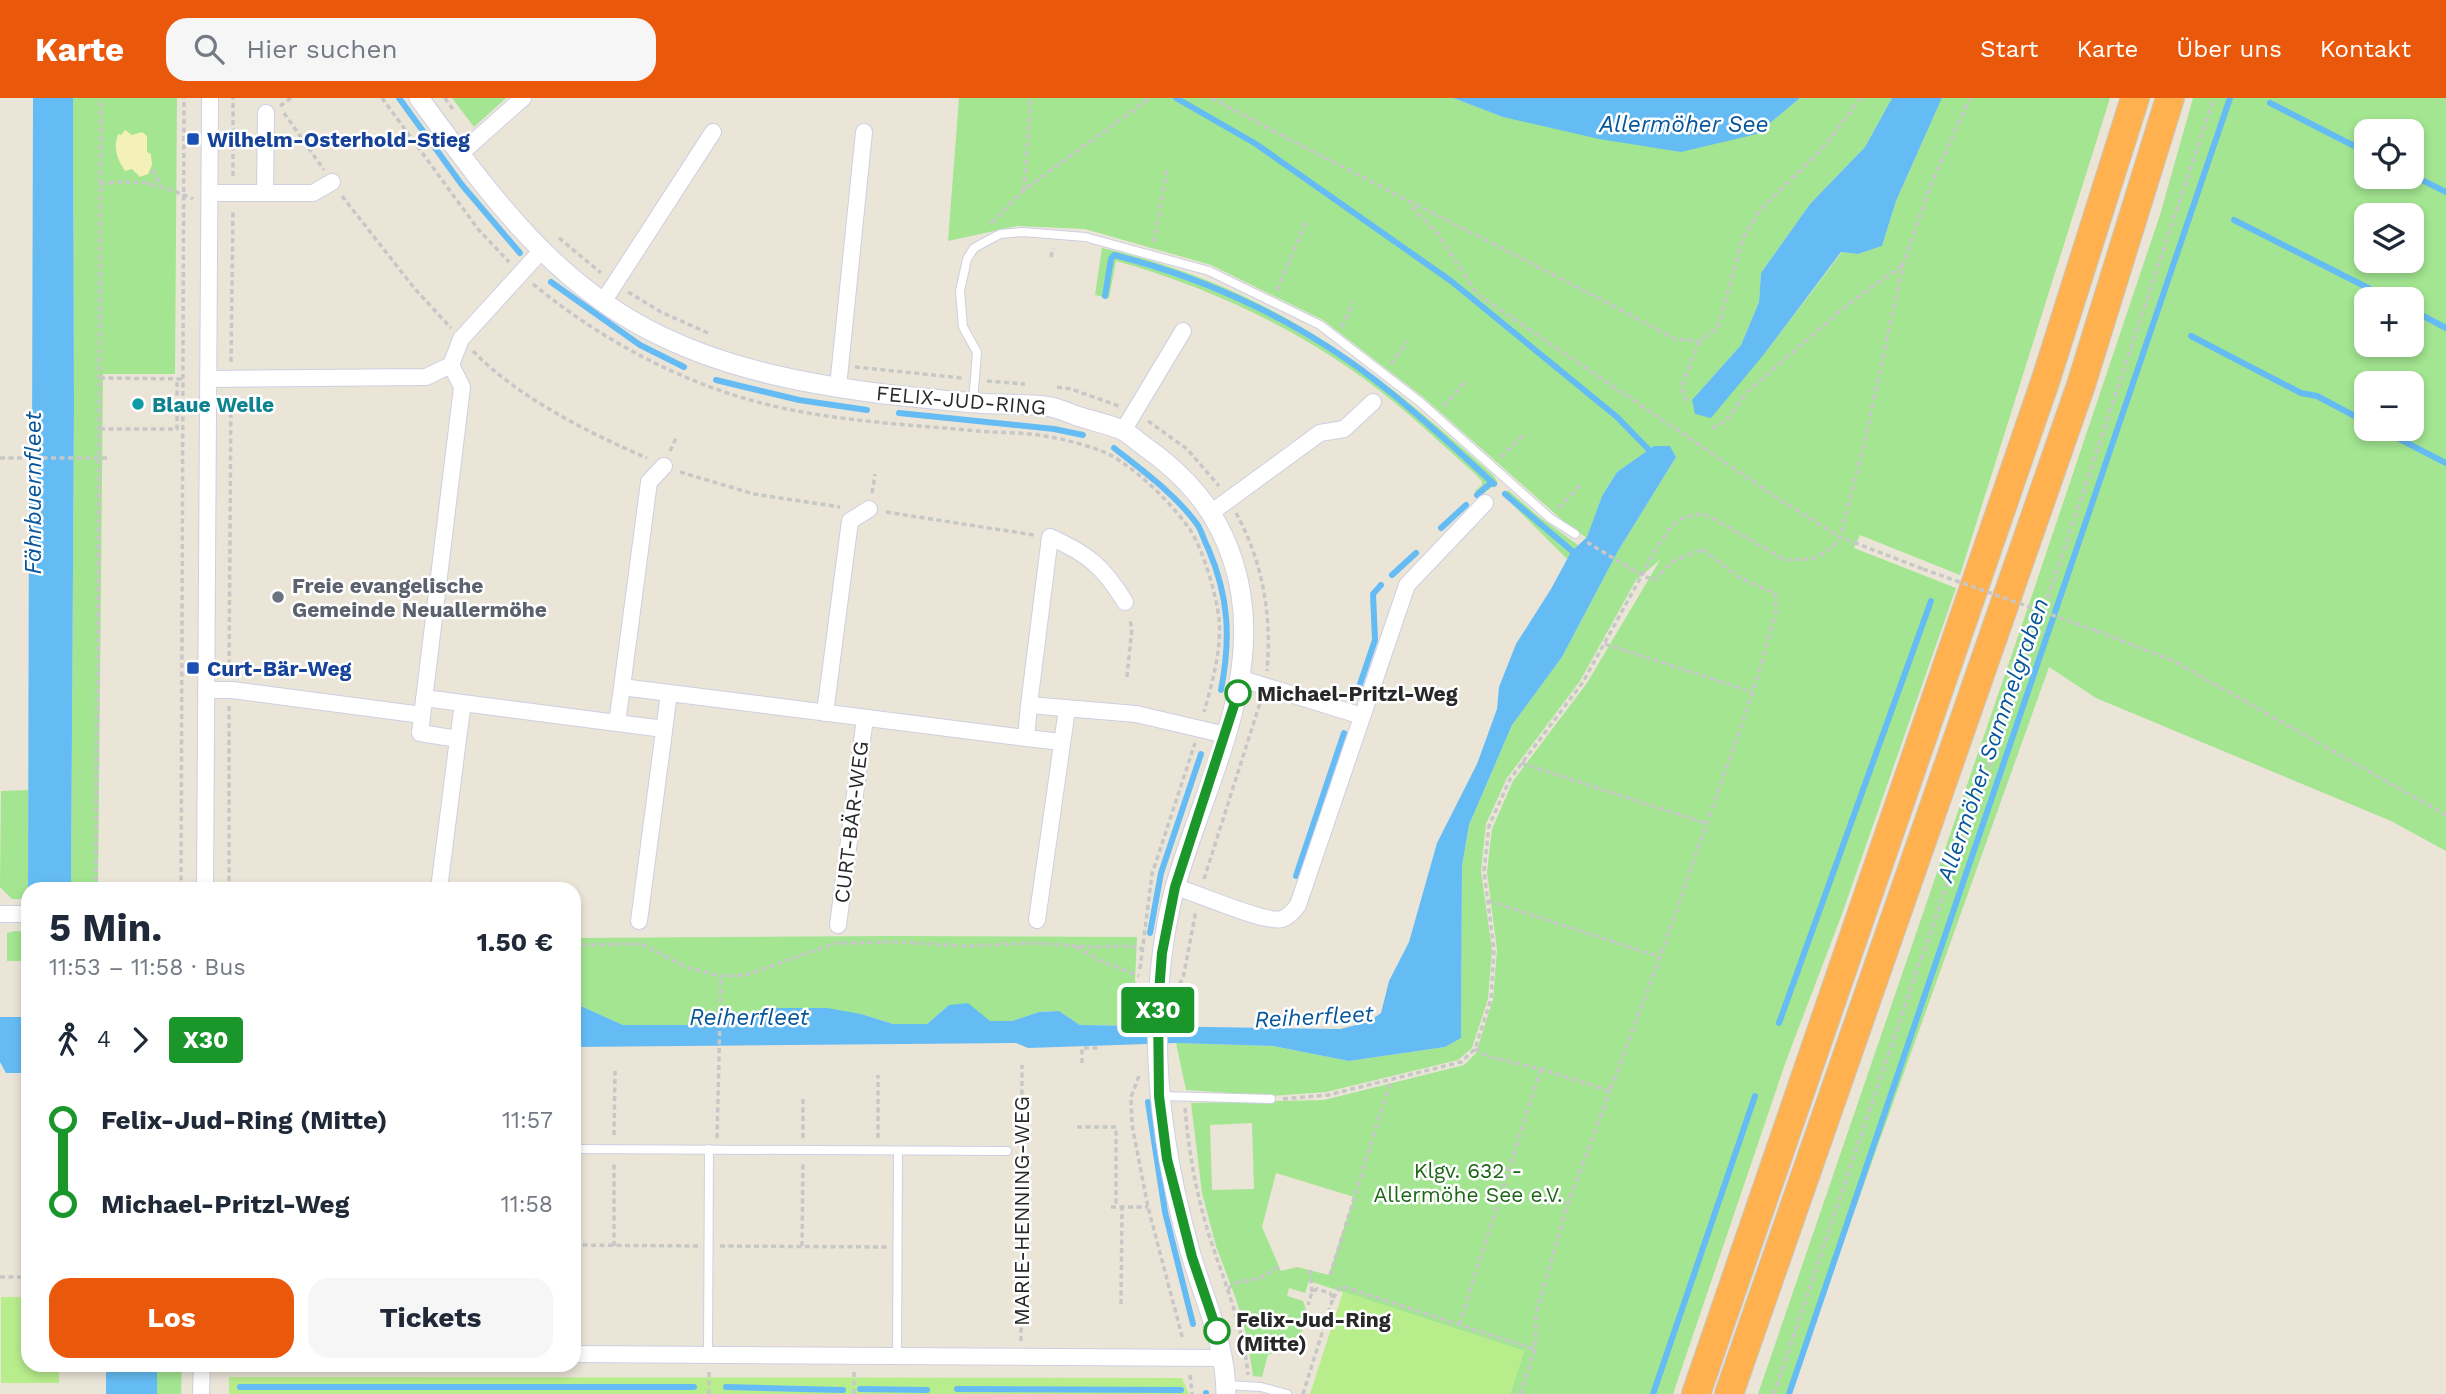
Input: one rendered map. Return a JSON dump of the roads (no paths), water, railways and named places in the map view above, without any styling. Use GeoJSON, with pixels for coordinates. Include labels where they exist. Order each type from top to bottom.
{"type":"FeatureCollection","features":[{"type":"Feature","properties":{"kind":"highway"},"geometry":{"type":"LineString","coordinates":[[1696,1394],[2046,379],[2135,98]]}},
{"type":"Feature","properties":{"kind":"highway"},"geometry":{"type":"LineString","coordinates":[[1729,1394],[2081,385],[2170,98]]}},
{"type":"Feature","properties":{"kind":"street"},"geometry":{"type":"LineString","coordinates":[[205,882],[210,98]]}},
{"type":"Feature","properties":{"kind":"street","name":"FELIX-JUD-RING"},"geometry":{"type":"LineString","coordinates":[[418,98],[506,215],[541,251],[603,302],[657,335],[710,357],[777,377],[973,403],[1051,407],[1123,431],[1172,466],[1212,512],[1234,563],[1245,619],[1241,679],[1226,735],[1175,887],[1162,953],[1158,1062],[1159,1096],[1167,1159],[1192,1257],[1217,1331],[1226,1390]]}},
{"type":"Feature","properties":{"kind":"street"},"geometry":{"type":"LineString","coordinates":[[460,154],[523,98]]}},
{"type":"Feature","properties":{"kind":"street"},"geometry":{"type":"LineString","coordinates":[[265,192],[269,106]]}},
{"type":"Feature","properties":{"kind":"street"},"geometry":{"type":"LineString","coordinates":[[603,302],[713,132]]}},
{"type":"Feature","properties":{"kind":"street"},"geometry":{"type":"LineString","coordinates":[[838,387],[864,132]]}},
{"type":"Feature","properties":{"kind":"street"},"geometry":{"type":"LineString","coordinates":[[209,200],[233,192],[313,193],[332,183]]}},
{"type":"Feature","properties":{"kind":"street"},"geometry":{"type":"LineString","coordinates":[[208,379],[426,377],[451,365],[461,339],[541,251]]}},
{"type":"Feature","properties":{"kind":"street"},"geometry":{"type":"LineString","coordinates":[[1123,431],[1183,331]]}},
{"type":"Feature","properties":{"kind":"street"},"geometry":{"type":"LineString","coordinates":[[451,365],[462,387],[420,733],[458,739]]}},
{"type":"Feature","properties":{"kind":"street"},"geometry":{"type":"LineString","coordinates":[[1212,512],[1320,433],[1344,429],[1373,402]]}},
{"type":"Feature","properties":{"kind":"street"},"geometry":{"type":"LineString","coordinates":[[617,723],[649,482],[664,466]]}},
{"type":"Feature","properties":{"kind":"street"},"geometry":{"type":"LineString","coordinates":[[1175,887],[1264,919],[1283,919],[1293,913],[1407,585],[1485,503]]}},
{"type":"Feature","properties":{"kind":"street"},"geometry":{"type":"LineString","coordinates":[[825,713],[850,521],[869,509]]}},
{"type":"Feature","properties":{"kind":"street"},"geometry":{"type":"LineString","coordinates":[[1026,738],[1050,537],[1093,559],[1125,602]]}},
{"type":"Feature","properties":{"kind":"street"},"geometry":{"type":"LineString","coordinates":[[1241,679],[1362,716]]}},
{"type":"Feature","properties":{"kind":"street","name":"CURT-BÄR-WEG"},"geometry":{"type":"LineString","coordinates":[[622,687],[1062,742]]}},
{"type":"Feature","properties":{"kind":"street"},"geometry":{"type":"LineString","coordinates":[[206,690],[229,690],[422,715]]}},
{"type":"Feature","properties":{"kind":"street"},"geometry":{"type":"LineString","coordinates":[[639,921],[669,693]]}},
{"type":"Feature","properties":{"kind":"street"},"geometry":{"type":"LineString","coordinates":[[424,698],[664,729]]}},
{"type":"Feature","properties":{"kind":"street"},"geometry":{"type":"LineString","coordinates":[[440,882],[463,703]]}},
{"type":"Feature","properties":{"kind":"street"},"geometry":{"type":"LineString","coordinates":[[1029,705],[1136,714],[1226,735]]}},
{"type":"Feature","properties":{"kind":"street"},"geometry":{"type":"LineString","coordinates":[[1037,920],[1067,709]]}},
{"type":"Feature","properties":{"kind":"street","name":"CURT-BÄR-WEG"},"geometry":{"type":"LineString","coordinates":[[838,925],[865,718]]}},
{"type":"Feature","properties":{"kind":"street","name":"MARIE-HENNING-WEG"},"geometry":{"type":"LineString","coordinates":[[581,1354],[1222,1358]]}},
{"type":"Feature","properties":{"kind":"street"},"geometry":{"type":"LineString","coordinates":[[201,1394],[202,1372]]}},
{"type":"Feature","properties":{"kind":"lane"},"geometry":{"type":"LineString","coordinates":[[973,403],[977,352],[963,327],[960,291],[967,259],[974,247],[1000,234],[1023,232],[1085,237],[1209,271],[1320,325],[1435,415],[1550,518],[1575,534]]}},
{"type":"Feature","properties":{"kind":"lane"},"geometry":{"type":"LineString","coordinates":[[1159,1096],[1271,1099]]}},
{"type":"Feature","properties":{"kind":"lane","name":"MARIE-HENNING-WEG"},"geometry":{"type":"LineString","coordinates":[[581,1149],[1007,1151]]}},
{"type":"Feature","properties":{"kind":"lane"},"geometry":{"type":"LineString","coordinates":[[708,1355],[709,1149]]}},
{"type":"Feature","properties":{"kind":"lane"},"geometry":{"type":"LineString","coordinates":[[897,1356],[898,1151]]}},
{"type":"Feature","properties":{"kind":"lane"},"geometry":{"type":"LineString","coordinates":[[1226,1390],[1249,1386],[1287,1394]]}},
{"type":"Feature","properties":{"kind":"water","name":"Fährbuernfleet"},"geometry":{"type":"Polygon","coordinates":[[[33,98],[73,98],[71,882],[28,882],[29,488],[39,475],[38,452],[32,444],[33,98]]]}},
{"type":"Feature","properties":{"kind":"water","name":"Allermöher See"},"geometry":{"type":"Polygon","coordinates":[[[1453,98],[1800,98],[1757,134],[1681,152],[1599,139],[1503,117],[1453,98]]]}},
{"type":"Feature","properties":{"kind":"water"},"geometry":{"type":"Polygon","coordinates":[[[1892,98],[1942,98],[1896,201],[1882,246],[1858,254],[1841,252],[1765,353],[1711,418],[1695,414],[1692,400],[1741,345],[1759,302],[1761,273],[1810,204],[1865,147],[1892,98]]]}},
{"type":"Feature","properties":{"kind":"water","name":"Reiherfleet"},"geometry":{"type":"Polygon","coordinates":[[[1654,446],[1670,446],[1676,457],[1618,551],[1562,657],[1512,725],[1469,825],[1462,866],[1461,1038],[1445,1047],[1349,1061],[1273,1046],[1176,1043],[1028,1048],[1016,1043],[581,1047],[581,1006],[623,1025],[702,1025],[744,1017],[772,1008],[827,1008],[861,1014],[893,1024],[927,1024],[949,1005],[968,1003],[990,1021],[1012,1021],[1039,1012],[1059,1011],[1080,1025],[1340,1029],[1368,1022],[1381,1013],[1389,981],[1409,942],[1437,843],[1477,764],[1497,709],[1499,687],[1516,644],[1571,552],[1587,537],[1602,496],[1617,472],[1654,446]]]}},
{"type":"Feature","properties":{"kind":"water"},"geometry":{"type":"Polygon","coordinates":[[[0,1017],[21,1017],[21,1073],[6,1073],[0,1062],[0,1017]]]}},
{"type":"Feature","properties":{"kind":"water"},"geometry":{"type":"Polygon","coordinates":[[[106,1372],[157,1372],[157,1394],[106,1394],[106,1372]]]}},
{"type":"Feature","properties":{"kind":"waterway"},"geometry":{"type":"LineString","coordinates":[[399,98],[462,185],[520,253]]}},
{"type":"Feature","properties":{"kind":"waterway"},"geometry":{"type":"LineString","coordinates":[[1176,98],[1256,144],[1451,281],[1617,417],[1653,454]]}},
{"type":"Feature","properties":{"kind":"waterway","name":"Allermöher Sammelgraben"},"geometry":{"type":"LineString","coordinates":[[1789,1394],[2230,98]]}},
{"type":"Feature","properties":{"kind":"waterway"},"geometry":{"type":"LineString","coordinates":[[2270,103],[2354,146]]}},
{"type":"Feature","properties":{"kind":"waterway"},"geometry":{"type":"LineString","coordinates":[[2424,181],[2446,192]]}},
{"type":"Feature","properties":{"kind":"waterway"},"geometry":{"type":"LineString","coordinates":[[2234,220],[2366,287]]}},
{"type":"Feature","properties":{"kind":"waterway"},"geometry":{"type":"LineString","coordinates":[[1105,296],[1114,255],[1188,278],[1260,308],[1360,368],[1417,414],[1494,484]]}},
{"type":"Feature","properties":{"kind":"waterway"},"geometry":{"type":"LineString","coordinates":[[551,282],[640,345],[684,367]]}},
{"type":"Feature","properties":{"kind":"waterway"},"geometry":{"type":"LineString","coordinates":[[2424,316],[2446,328]]}},
{"type":"Feature","properties":{"kind":"waterway"},"geometry":{"type":"LineString","coordinates":[[2191,336],[2301,393],[2317,396],[2354,416]]}},
{"type":"Feature","properties":{"kind":"waterway"},"geometry":{"type":"LineString","coordinates":[[716,380],[799,400],[867,410]]}},
{"type":"Feature","properties":{"kind":"waterway"},"geometry":{"type":"LineString","coordinates":[[899,413],[1054,429],[1083,435]]}},
{"type":"Feature","properties":{"kind":"waterway"},"geometry":{"type":"LineString","coordinates":[[2403,441],[2446,463]]}},
{"type":"Feature","properties":{"kind":"waterway"},"geometry":{"type":"LineString","coordinates":[[1114,448],[1169,493],[1200,530],[1215,566],[1224,601],[1227,635],[1221,690]]}},
{"type":"Feature","properties":{"kind":"waterway"},"geometry":{"type":"LineString","coordinates":[[1477,495],[1492,482]]}},
{"type":"Feature","properties":{"kind":"waterway"},"geometry":{"type":"LineString","coordinates":[[1505,494],[1578,556]]}},
{"type":"Feature","properties":{"kind":"waterway"},"geometry":{"type":"LineString","coordinates":[[1441,528],[1466,505]]}},
{"type":"Feature","properties":{"kind":"waterway"},"geometry":{"type":"LineString","coordinates":[[1392,575],[1416,553]]}},
{"type":"Feature","properties":{"kind":"waterway"},"geometry":{"type":"LineString","coordinates":[[1356,696],[1375,640],[1373,594],[1381,585]]}},
{"type":"Feature","properties":{"kind":"waterway"},"geometry":{"type":"LineString","coordinates":[[1779,1023],[1931,601]]}},
{"type":"Feature","properties":{"kind":"waterway"},"geometry":{"type":"LineString","coordinates":[[1296,876],[1344,733]]}},
{"type":"Feature","properties":{"kind":"waterway"},"geometry":{"type":"LineString","coordinates":[[1150,933],[1161,873],[1201,754]]}},
{"type":"Feature","properties":{"kind":"waterway"},"geometry":{"type":"LineString","coordinates":[[1653,1394],[1755,1096]]}},
{"type":"Feature","properties":{"kind":"waterway"},"geometry":{"type":"LineString","coordinates":[[1148,1102],[1165,1212],[1193,1324]]}},
{"type":"Feature","properties":{"kind":"waterway"},"geometry":{"type":"LineString","coordinates":[[240,1387],[694,1387]]}},
{"type":"Feature","properties":{"kind":"waterway"},"geometry":{"type":"LineString","coordinates":[[726,1387],[843,1390]]}},
{"type":"Feature","properties":{"kind":"waterway"},"geometry":{"type":"LineString","coordinates":[[860,1389],[927,1390]]}},
{"type":"Feature","properties":{"kind":"waterway"},"geometry":{"type":"LineString","coordinates":[[957,1389],[1181,1390]]}},
{"type":"Feature","properties":{"kind":"place","name":"Wilhelm-Osterhold-Stieg"},"geometry":{"type":"Point","coordinates":[193,139]}},
{"type":"Feature","properties":{"kind":"place","name":"Blaue Welle"},"geometry":{"type":"Point","coordinates":[138,404]}},
{"type":"Feature","properties":{"kind":"place","name":"Freie evangelische Gemeinde Neuallermöhe"},"geometry":{"type":"Point","coordinates":[278,597]}},
{"type":"Feature","properties":{"kind":"place","name":"Curt-Bär-Weg"},"geometry":{"type":"Point","coordinates":[193,668]}},
{"type":"Feature","properties":{"kind":"place","name":"Michael-Pritzl-Weg"},"geometry":{"type":"Point","coordinates":[1238,693]}},
{"type":"Feature","properties":{"kind":"place","name":"Felix-Jud-Ring (Mitte)"},"geometry":{"type":"Point","coordinates":[1217,1331]}},
{"type":"Feature","properties":{"kind":"park label","name":"Klgv. 632 - Allermöhe See e.V."},"geometry":{"type":"Point","coordinates":[1468,1182]}}]}
